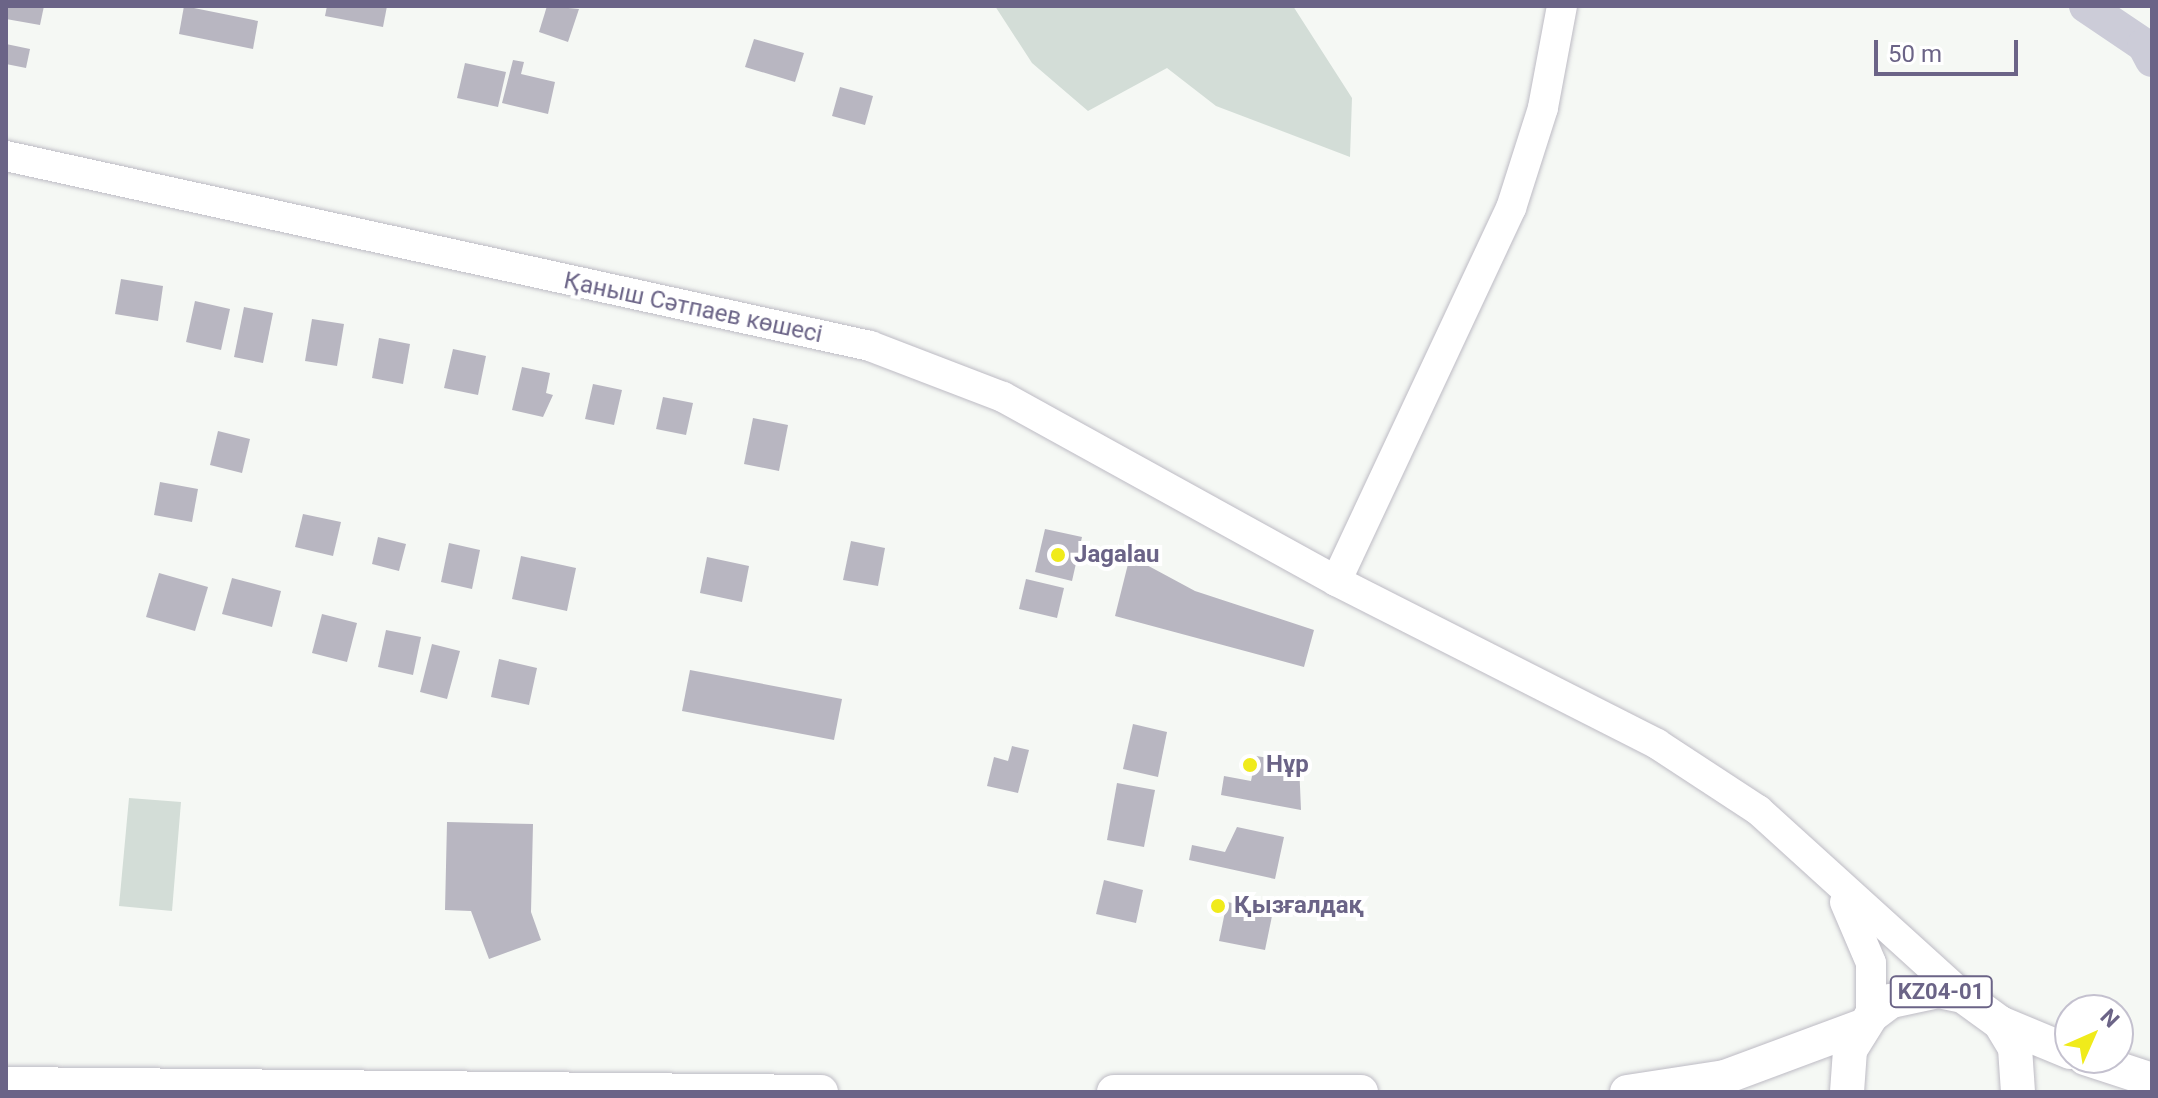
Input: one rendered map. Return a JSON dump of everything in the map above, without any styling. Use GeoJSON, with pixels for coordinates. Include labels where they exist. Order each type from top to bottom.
{"type":"FeatureCollection","features":[{"type":"Feature","properties":{"kind":"main road"},"geometry":{"type":"LineString","coordinates":[[1336,581],[1511,208],[1543,108],[1562,6]]}},
{"type":"Feature","properties":{"kind":"main road","name":"Қаныш Сәтпаев көшесі"},"geometry":{"type":"LineString","coordinates":[[6,156],[870,346],[1003,397],[1336,581],[1657,744],[1758,810],[1832,880]]}},
{"type":"Feature","properties":{"kind":"main road"},"geometry":{"type":"LineString","coordinates":[[1832,880],[1963,996]]}},
{"type":"Feature","properties":{"kind":"main road"},"geometry":{"type":"LineString","coordinates":[[1832,880],[1863,931],[1867,1021]]}},
{"type":"Feature","properties":{"kind":"main road","name":"KZ04-01"},"geometry":{"type":"LineString","coordinates":[[1627,1092],[1725,1077],[1867,1021],[1914,993],[1963,996],[2000,1023],[2054,1045]]}},
{"type":"Feature","properties":{"kind":"main road","name":"KZ04-01"},"geometry":{"type":"LineString","coordinates":[[1847,1092],[1850,1050],[1867,1021]]}},
{"type":"Feature","properties":{"kind":"main road","name":"KZ04-01"},"geometry":{"type":"LineString","coordinates":[[2000,1023],[2015,1048],[2018,1092]]}},
{"type":"Feature","properties":{"kind":"main road"},"geometry":{"type":"LineString","coordinates":[[6,1084],[821,1092]]}},
{"type":"Feature","properties":{"kind":"main road"},"geometry":{"type":"LineString","coordinates":[[1114,1092],[1361,1092]]}},
{"type":"Feature","properties":{"kind":"shaded area"},"geometry":{"type":"Polygon","coordinates":[[[995,6],[1293,6],[1352,98],[1350,157],[1216,106],[1167,68],[1088,111],[1032,63],[995,6]]]}},
{"type":"Feature","properties":{"kind":"shaded area"},"geometry":{"type":"Polygon","coordinates":[[[129,798],[181,802],[172,911],[119,906],[129,798]]]}},
{"type":"Feature","properties":{"kind":"building"},"geometry":{"type":"Polygon","coordinates":[[[6,6],[44,6],[40,25],[6,19],[6,6]]]}},
{"type":"Feature","properties":{"kind":"building"},"geometry":{"type":"Polygon","coordinates":[[[184,6],[258,21],[253,49],[179,34],[184,6]]]}},
{"type":"Feature","properties":{"kind":"building"},"geometry":{"type":"Polygon","coordinates":[[[327,6],[387,6],[383,27],[325,16],[327,6]]]}},
{"type":"Feature","properties":{"kind":"building"},"geometry":{"type":"Polygon","coordinates":[[[547,6],[579,9],[568,42],[539,32],[547,6]]]}},
{"type":"Feature","properties":{"kind":"building"},"geometry":{"type":"Polygon","coordinates":[[[754,39],[804,53],[795,82],[745,67],[754,39]]]}},
{"type":"Feature","properties":{"kind":"building"},"geometry":{"type":"Polygon","coordinates":[[[6,44],[30,49],[26,68],[6,64],[6,44]]]}},
{"type":"Feature","properties":{"kind":"building"},"geometry":{"type":"Polygon","coordinates":[[[513,60],[524,62],[521,74],[555,82],[548,114],[502,103],[513,60]]]}},
{"type":"Feature","properties":{"kind":"building"},"geometry":{"type":"Polygon","coordinates":[[[465,63],[506,72],[498,107],[457,98],[465,63]]]}},
{"type":"Feature","properties":{"kind":"building"},"geometry":{"type":"Polygon","coordinates":[[[840,87],[873,96],[865,125],[832,116],[840,87]]]}},
{"type":"Feature","properties":{"kind":"building"},"geometry":{"type":"Polygon","coordinates":[[[121,279],[163,286],[158,321],[115,314],[121,279]]]}},
{"type":"Feature","properties":{"kind":"building"},"geometry":{"type":"Polygon","coordinates":[[[195,301],[230,309],[221,350],[186,342],[195,301]]]}},
{"type":"Feature","properties":{"kind":"building"},"geometry":{"type":"Polygon","coordinates":[[[244,307],[273,313],[263,363],[234,357],[244,307]]]}},
{"type":"Feature","properties":{"kind":"building"},"geometry":{"type":"Polygon","coordinates":[[[312,319],[344,324],[337,366],[305,361],[312,319]]]}},
{"type":"Feature","properties":{"kind":"building"},"geometry":{"type":"Polygon","coordinates":[[[379,338],[410,344],[403,384],[372,378],[379,338]]]}},
{"type":"Feature","properties":{"kind":"building"},"geometry":{"type":"Polygon","coordinates":[[[453,349],[486,356],[478,395],[444,388],[453,349]]]}},
{"type":"Feature","properties":{"kind":"building"},"geometry":{"type":"Polygon","coordinates":[[[522,367],[550,373],[546,393],[553,395],[543,417],[512,410],[522,367]]]}},
{"type":"Feature","properties":{"kind":"building"},"geometry":{"type":"Polygon","coordinates":[[[593,384],[622,390],[614,425],[585,419],[593,384]]]}},
{"type":"Feature","properties":{"kind":"building"},"geometry":{"type":"Polygon","coordinates":[[[663,397],[693,403],[686,435],[656,429],[663,397]]]}},
{"type":"Feature","properties":{"kind":"building"},"geometry":{"type":"Polygon","coordinates":[[[753,418],[788,425],[779,471],[744,464],[753,418]]]}},
{"type":"Feature","properties":{"kind":"building"},"geometry":{"type":"Polygon","coordinates":[[[218,431],[250,439],[242,473],[210,465],[218,431]]]}},
{"type":"Feature","properties":{"kind":"building"},"geometry":{"type":"Polygon","coordinates":[[[160,482],[198,489],[192,522],[154,515],[160,482]]]}},
{"type":"Feature","properties":{"kind":"building"},"geometry":{"type":"Polygon","coordinates":[[[303,514],[341,522],[333,556],[295,547],[303,514]]]}},
{"type":"Feature","properties":{"kind":"building","name":"Jagalau"},"geometry":{"type":"Polygon","coordinates":[[[1045,529],[1082,537],[1072,581],[1035,572],[1045,529]]]}},
{"type":"Feature","properties":{"kind":"building"},"geometry":{"type":"Polygon","coordinates":[[[378,537],[406,544],[399,571],[372,564],[378,537]]]}},
{"type":"Feature","properties":{"kind":"building"},"geometry":{"type":"Polygon","coordinates":[[[851,541],[885,548],[878,586],[843,580],[851,541]]]}},
{"type":"Feature","properties":{"kind":"building"},"geometry":{"type":"Polygon","coordinates":[[[449,543],[480,550],[472,589],[441,582],[449,543]]]}},
{"type":"Feature","properties":{"kind":"building"},"geometry":{"type":"Polygon","coordinates":[[[521,556],[576,568],[567,611],[512,599],[521,556]]]}},
{"type":"Feature","properties":{"kind":"building"},"geometry":{"type":"Polygon","coordinates":[[[1130,556],[1195,591],[1314,630],[1304,667],[1115,616],[1130,556]]]}},
{"type":"Feature","properties":{"kind":"building"},"geometry":{"type":"Polygon","coordinates":[[[707,557],[749,566],[742,602],[700,593],[707,557]]]}},
{"type":"Feature","properties":{"kind":"building"},"geometry":{"type":"Polygon","coordinates":[[[159,573],[208,587],[195,631],[146,617],[159,573]]]}},
{"type":"Feature","properties":{"kind":"building"},"geometry":{"type":"Polygon","coordinates":[[[232,578],[281,591],[272,627],[222,614],[232,578]]]}},
{"type":"Feature","properties":{"kind":"building"},"geometry":{"type":"Polygon","coordinates":[[[1026,579],[1064,588],[1057,618],[1019,609],[1026,579]]]}},
{"type":"Feature","properties":{"kind":"building"},"geometry":{"type":"Polygon","coordinates":[[[322,614],[357,623],[347,662],[312,653],[322,614]]]}},
{"type":"Feature","properties":{"kind":"building"},"geometry":{"type":"Polygon","coordinates":[[[386,630],[421,637],[413,675],[378,667],[386,630]]]}},
{"type":"Feature","properties":{"kind":"building"},"geometry":{"type":"Polygon","coordinates":[[[432,644],[460,651],[447,699],[420,692],[432,644]]]}},
{"type":"Feature","properties":{"kind":"building"},"geometry":{"type":"Polygon","coordinates":[[[499,659],[537,668],[529,705],[491,697],[499,659]]]}},
{"type":"Feature","properties":{"kind":"building"},"geometry":{"type":"Polygon","coordinates":[[[690,670],[842,699],[834,740],[682,711],[690,670]]]}},
{"type":"Feature","properties":{"kind":"building"},"geometry":{"type":"Polygon","coordinates":[[[1133,724],[1167,732],[1158,777],[1123,769],[1133,724]]]}},
{"type":"Feature","properties":{"kind":"building"},"geometry":{"type":"Polygon","coordinates":[[[1012,746],[1029,750],[1018,793],[987,786],[994,757],[1008,761],[1012,746]]]}},
{"type":"Feature","properties":{"kind":"building"},"geometry":{"type":"Polygon","coordinates":[[[1256,756],[1299,763],[1301,810],[1221,795],[1224,776],[1251,781],[1256,756]]]}},
{"type":"Feature","properties":{"kind":"building"},"geometry":{"type":"Polygon","coordinates":[[[1117,783],[1155,790],[1144,847],[1107,840],[1117,783]]]}},
{"type":"Feature","properties":{"kind":"building"},"geometry":{"type":"Polygon","coordinates":[[[447,822],[533,824],[531,912],[541,940],[489,959],[471,911],[445,910],[447,822]]]}},
{"type":"Feature","properties":{"kind":"building"},"geometry":{"type":"Polygon","coordinates":[[[1237,827],[1284,837],[1275,879],[1189,860],[1192,845],[1225,852],[1237,827]]]}},
{"type":"Feature","properties":{"kind":"building"},"geometry":{"type":"Polygon","coordinates":[[[1104,880],[1143,890],[1136,923],[1096,914],[1104,880]]]}},
{"type":"Feature","properties":{"kind":"building"},"geometry":{"type":"Polygon","coordinates":[[[1227,902],[1273,911],[1265,950],[1219,941],[1227,902]]]}},
{"type":"Feature","properties":{"kind":"waterway"},"geometry":{"type":"LineString","coordinates":[[2086,6],[2144,45],[2152,60]]}},
{"type":"Feature","properties":{"kind":"place","name":"Jagalau"},"geometry":{"type":"Point","coordinates":[1058,555]}},
{"type":"Feature","properties":{"kind":"place","name":"Нұр"},"geometry":{"type":"Point","coordinates":[1250,765]}},
{"type":"Feature","properties":{"kind":"place","name":"Қызғалдақ"},"geometry":{"type":"Point","coordinates":[1218,906]}}]}
